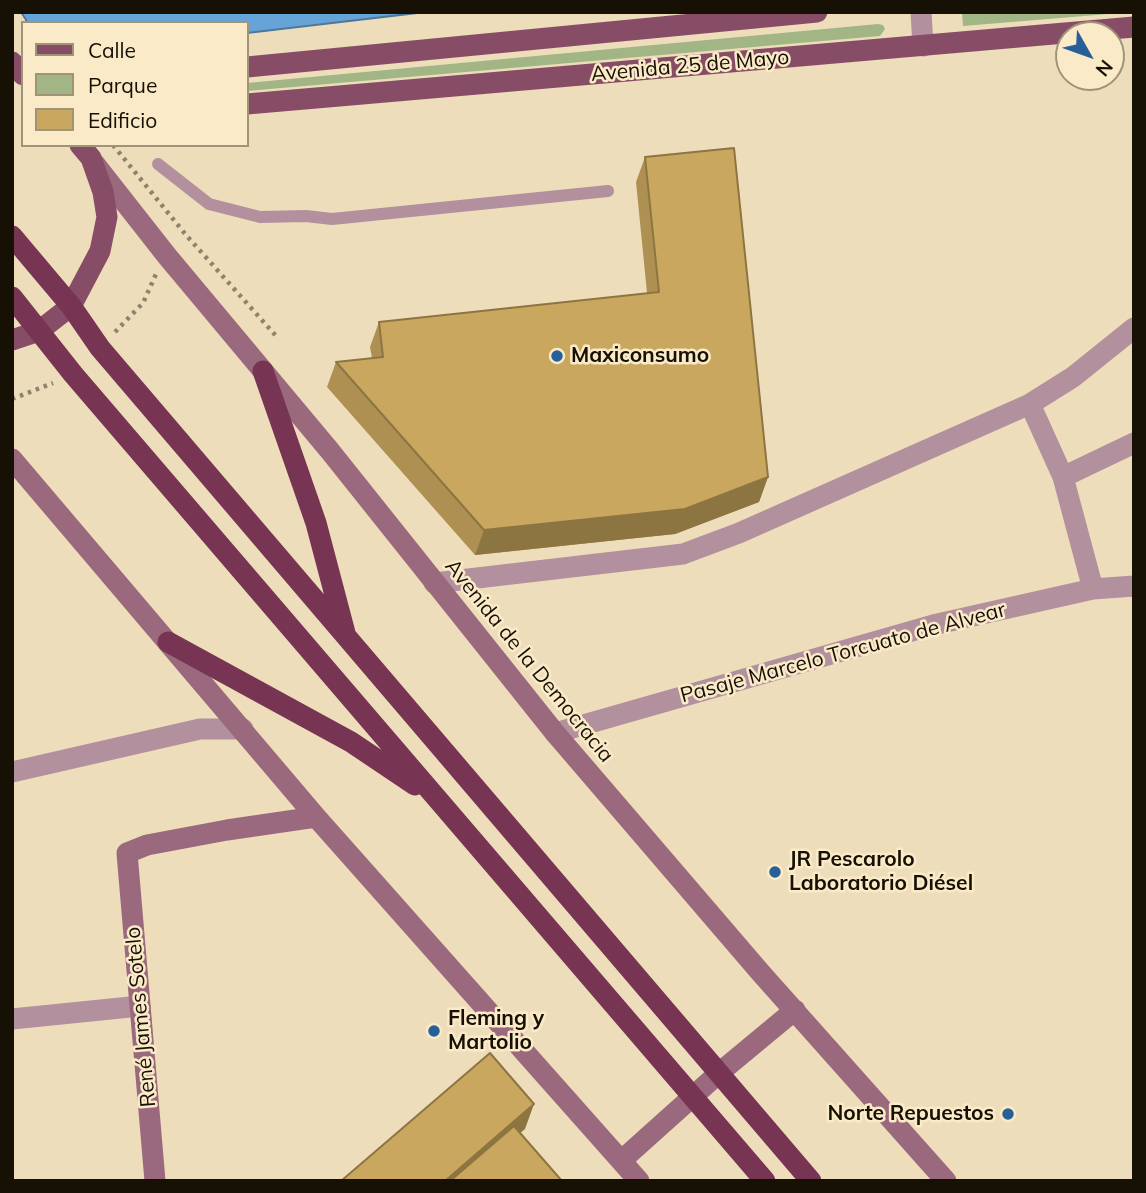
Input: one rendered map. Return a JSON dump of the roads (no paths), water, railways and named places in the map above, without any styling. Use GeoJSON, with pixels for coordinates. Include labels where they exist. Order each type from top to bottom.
{"type":"FeatureCollection","features":[{"type":"Feature","properties":{"kind":"highway"},"geometry":{"type":"LineString","coordinates":[[12,236],[71,306],[100,348],[346,639],[811,1181]]}},
{"type":"Feature","properties":{"kind":"highway"},"geometry":{"type":"LineString","coordinates":[[12,297],[765,1181]]}},
{"type":"Feature","properties":{"kind":"highway"},"geometry":{"type":"LineString","coordinates":[[263,371],[316,523],[346,639]]}},
{"type":"Feature","properties":{"kind":"highway"},"geometry":{"type":"LineString","coordinates":[[168,642],[351,742],[396,771],[452,814]]}},
{"type":"Feature","properties":{"kind":"main road","name":"Avenida 25 de Mayo"},"geometry":{"type":"LineString","coordinates":[[248,67],[817,12]]}},
{"type":"Feature","properties":{"kind":"main road","name":"Avenida 25 de Mayo"},"geometry":{"type":"LineString","coordinates":[[248,104],[1134,27]]}},
{"type":"Feature","properties":{"kind":"main road"},"geometry":{"type":"LineString","coordinates":[[12,340],[39,331],[71,306],[100,251],[107,217],[103,192],[85,152]]}},
{"type":"Feature","properties":{"kind":"street"},"geometry":{"type":"LineString","coordinates":[[921,12],[923,46]]}},
{"type":"Feature","properties":{"kind":"street","name":"Avenida de la Democracia"},"geometry":{"type":"LineString","coordinates":[[85,152],[167,256],[330,451],[555,733],[946,1181]]}},
{"type":"Feature","properties":{"kind":"street"},"geometry":{"type":"LineString","coordinates":[[434,583],[683,554],[739,533],[1030,404],[1073,377],[1134,328]]}},
{"type":"Feature","properties":{"kind":"street"},"geometry":{"type":"LineString","coordinates":[[1030,404],[1063,477],[1093,589]]}},
{"type":"Feature","properties":{"kind":"street"},"geometry":{"type":"LineString","coordinates":[[1063,477],[1134,443]]}},
{"type":"Feature","properties":{"kind":"street"},"geometry":{"type":"LineString","coordinates":[[12,459],[317,817],[639,1181]]}},
{"type":"Feature","properties":{"kind":"street","name":"Pasaje Marcelo Torcuato de Alvear"},"geometry":{"type":"LineString","coordinates":[[555,733],[933,625],[1093,589],[1134,586]]}},
{"type":"Feature","properties":{"kind":"street"},"geometry":{"type":"LineString","coordinates":[[12,772],[200,729],[243,729]]}},
{"type":"Feature","properties":{"kind":"street","name":"René James Sotelo"},"geometry":{"type":"LineString","coordinates":[[155,1181],[127,853],[148,845],[226,830],[317,817]]}},
{"type":"Feature","properties":{"kind":"street"},"geometry":{"type":"LineString","coordinates":[[12,1019],[140,1006]]}},
{"type":"Feature","properties":{"kind":"street"},"geometry":{"type":"LineString","coordinates":[[622,1160],[719,1073],[795,1010]]}},
{"type":"Feature","properties":{"kind":"lane"},"geometry":{"type":"LineString","coordinates":[[158,164],[209,204],[260,217],[306,216],[332,219],[607,191]]}},
{"type":"Feature","properties":{"kind":"water"},"geometry":{"type":"Polygon","coordinates":[[[21,12],[426,12],[248,33],[248,21],[27,21],[21,12]]]}},
{"type":"Feature","properties":{"kind":"place","name":"Maxiconsumo"},"geometry":{"type":"Point","coordinates":[557,356]}},
{"type":"Feature","properties":{"kind":"place","name":"JR Pescarolo Laboratorio Diésel"},"geometry":{"type":"Point","coordinates":[775,872]}},
{"type":"Feature","properties":{"kind":"place","name":"Fleming y Martolio"},"geometry":{"type":"Point","coordinates":[434,1031]}},
{"type":"Feature","properties":{"kind":"place","name":"Norte Repuestos"},"geometry":{"type":"Point","coordinates":[1008,1114]}}]}
